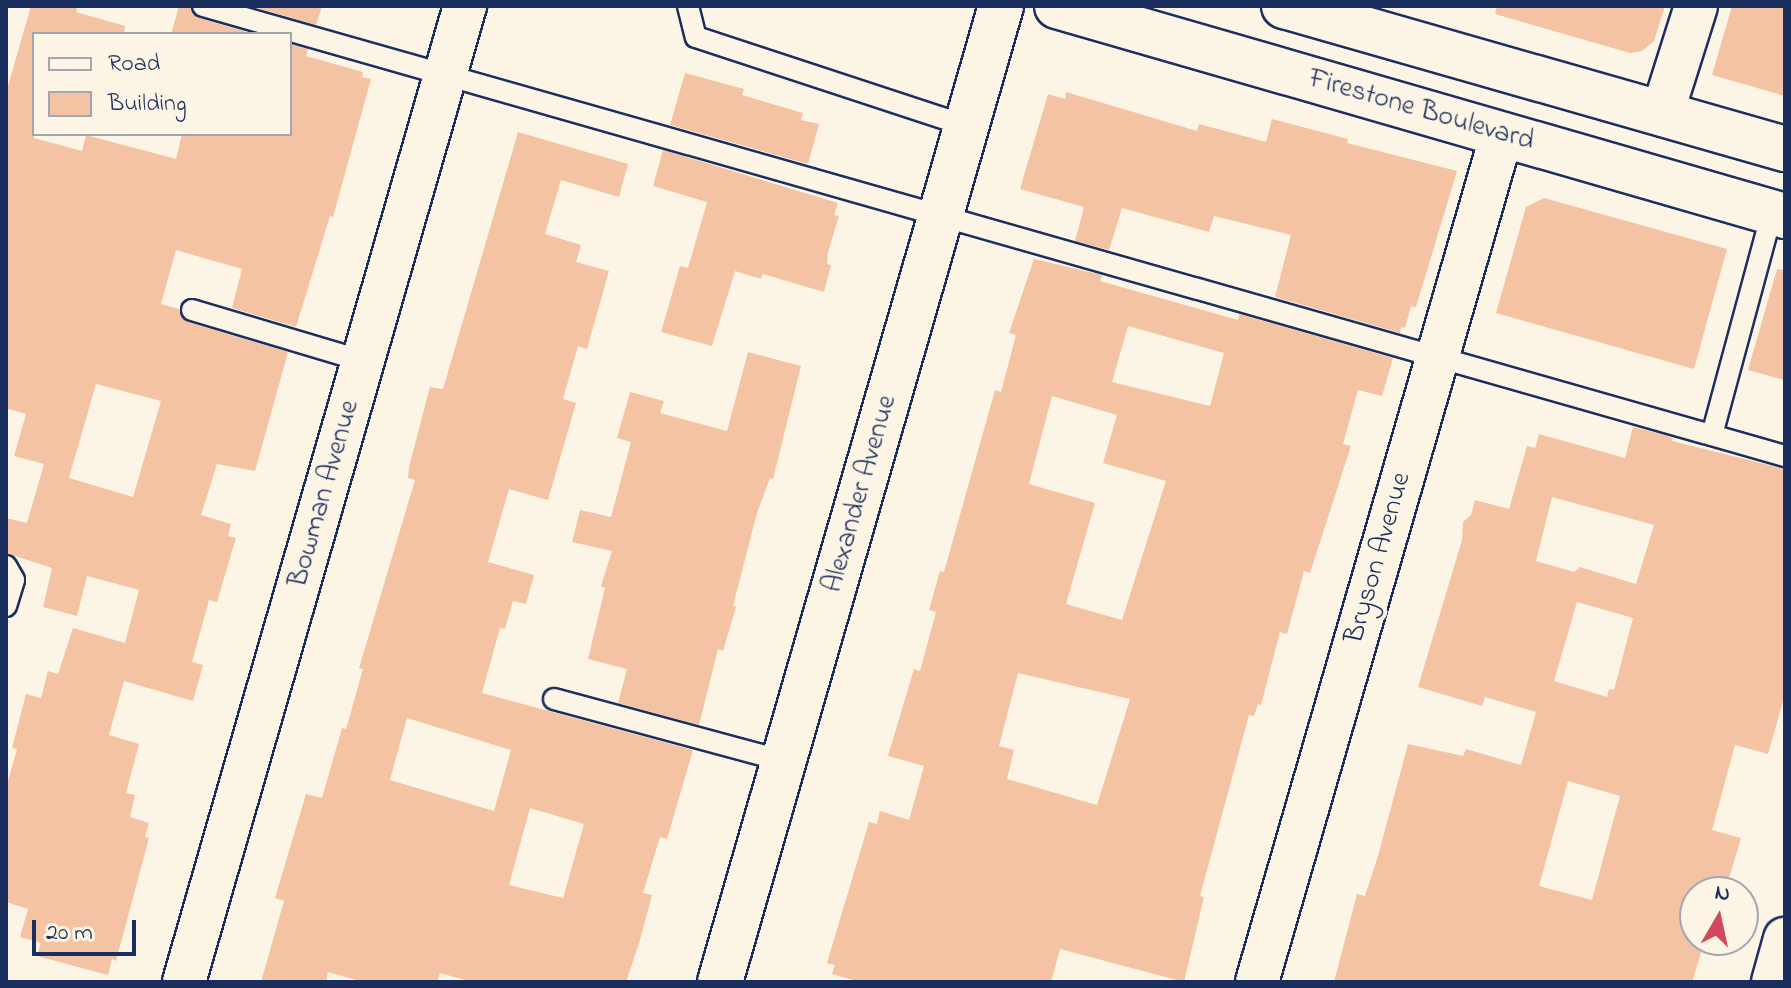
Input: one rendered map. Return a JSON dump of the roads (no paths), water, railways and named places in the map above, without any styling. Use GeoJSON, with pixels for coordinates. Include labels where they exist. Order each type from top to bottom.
{"type":"FeatureCollection","features":[{"type":"Feature","properties":{"kind":"main road","name":"Alexander Avenue"},"geometry":{"type":"LineString","coordinates":[[720,982],[1001,6]]}},
{"type":"Feature","properties":{"kind":"main road","name":"Firestone Boulevard"},"geometry":{"type":"LineString","coordinates":[[1057,6],[1778,215]]}},
{"type":"Feature","properties":{"kind":"main road"},"geometry":{"type":"LineString","coordinates":[[1284,6],[1785,149]]}},
{"type":"Feature","properties":{"kind":"street","name":"Bowman Avenue"},"geometry":{"type":"LineString","coordinates":[[184,982],[465,6]]}},
{"type":"Feature","properties":{"kind":"street"},"geometry":{"type":"LineString","coordinates":[[1662,114],[1696,6]]}},
{"type":"Feature","properties":{"kind":"street","name":"Bryson Avenue"},"geometry":{"type":"LineString","coordinates":[[1257,982],[1502,134]]}},
{"type":"Feature","properties":{"kind":"street"},"geometry":{"type":"LineString","coordinates":[[1773,982],[1785,939]]}},
{"type":"Feature","properties":{"kind":"lane"},"geometry":{"type":"LineString","coordinates":[[203,6],[1785,456]]}},
{"type":"Feature","properties":{"kind":"lane"},"geometry":{"type":"LineString","coordinates":[[688,6],[696,37],[967,126]]}},
{"type":"Feature","properties":{"kind":"lane"},"geometry":{"type":"LineString","coordinates":[[1712,435],[1778,215]]}},
{"type":"Feature","properties":{"kind":"lane"},"geometry":{"type":"LineString","coordinates":[[192,310],[363,361]]}},
{"type":"Feature","properties":{"kind":"lane"},"geometry":{"type":"LineString","coordinates":[[6,566],[14,580],[6,606]]}},
{"type":"Feature","properties":{"kind":"lane"},"geometry":{"type":"LineString","coordinates":[[554,699],[784,761]]}}]}
